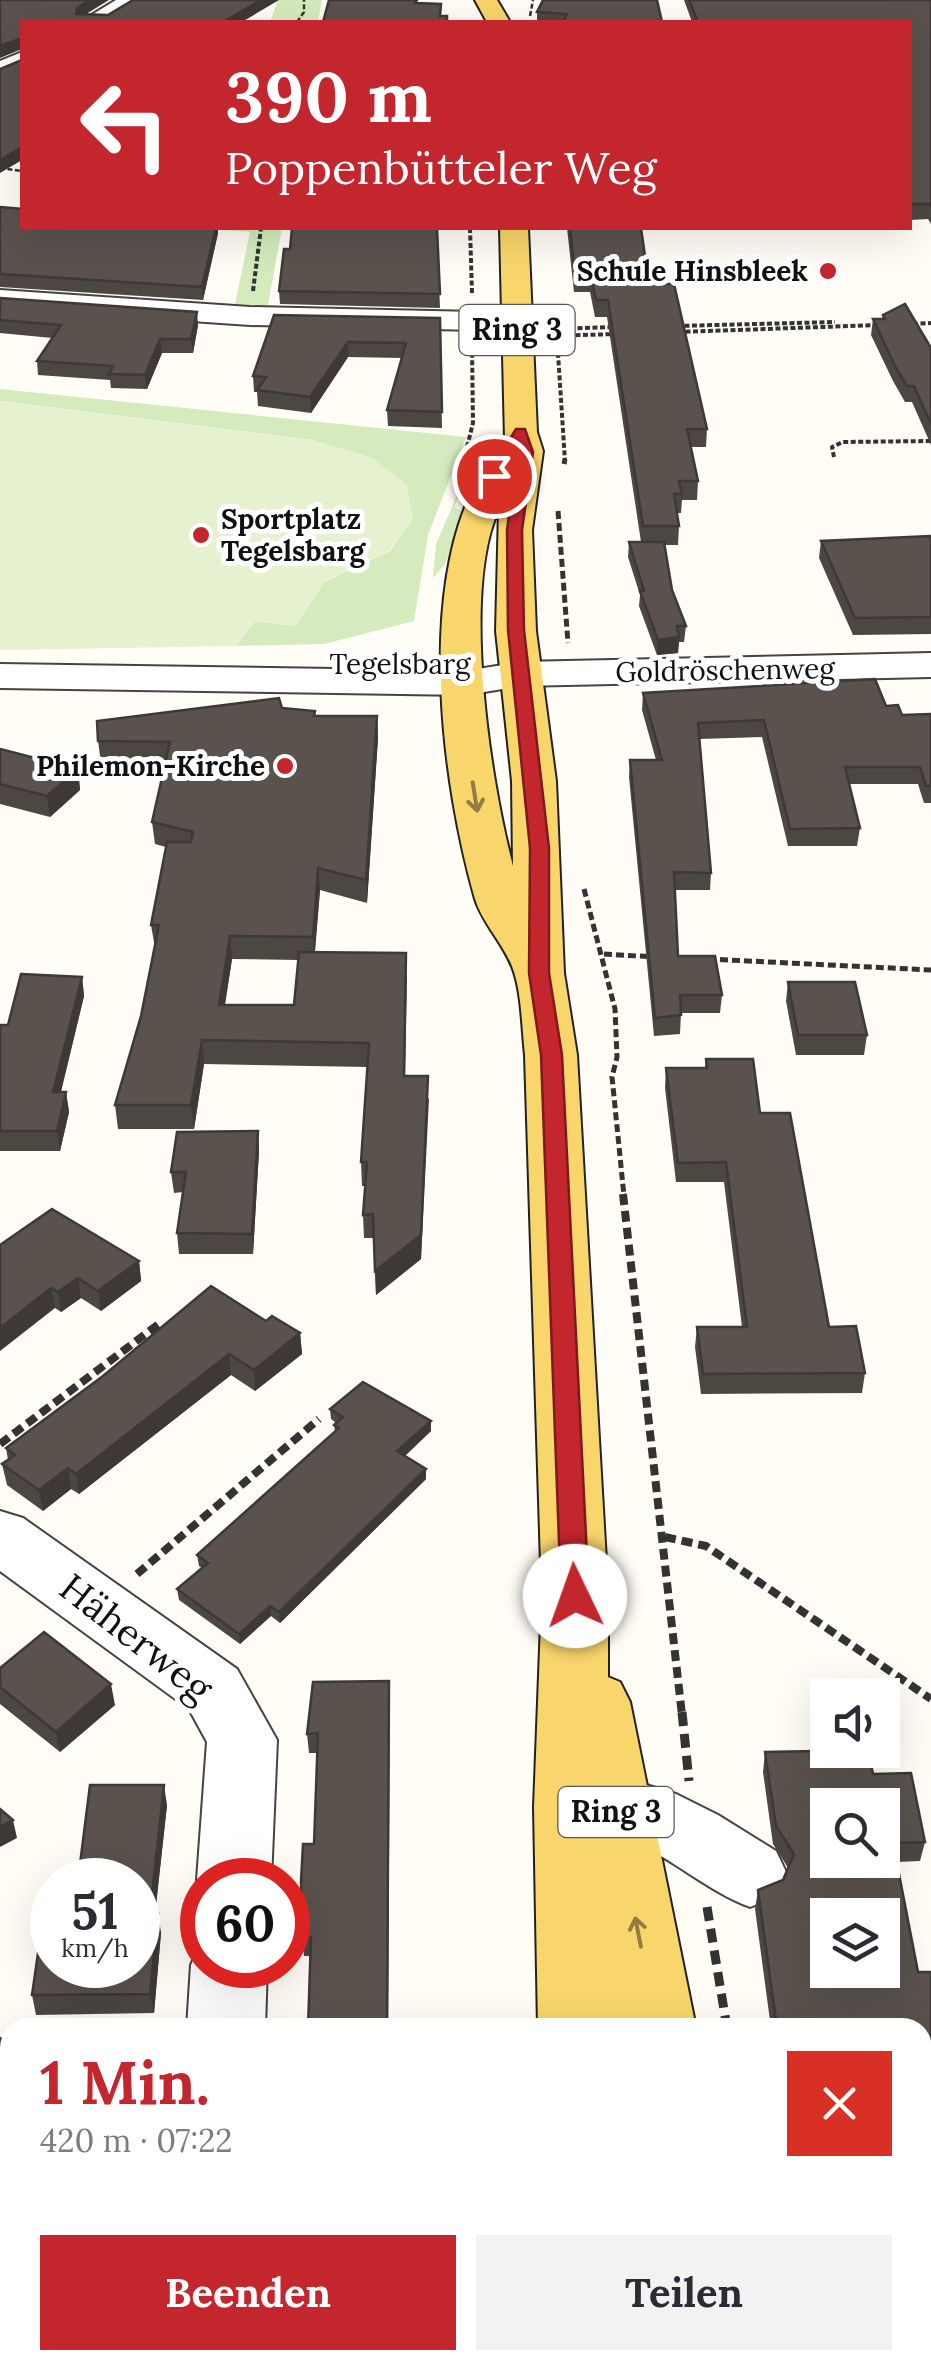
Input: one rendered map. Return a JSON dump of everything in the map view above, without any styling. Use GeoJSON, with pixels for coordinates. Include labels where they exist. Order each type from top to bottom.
{"type":"FeatureCollection","features":[{"type":"Feature","properties":{"kind":"main road","name":"Ring 3"},"geometry":{"type":"LineString","coordinates":[[514,230],[525,479],[514,530],[520,674],[539,848],[539,973],[552,1055],[575,1596],[592,1804],[577,2018]]}},
{"type":"Feature","properties":{"kind":"main road","name":"Ring 3"},"geometry":{"type":"LineString","coordinates":[[520,432],[494,476],[475,522],[463,595],[465,671],[470,759],[488,858],[500,904],[539,973]]}},
{"type":"Feature","properties":{"kind":"main road","name":"Ring 3"},"geometry":{"type":"LineString","coordinates":[[592,1804],[653,2018]]}},
{"type":"Feature","properties":{"kind":"street"},"geometry":{"type":"LineString","coordinates":[[94,20],[132,0]]}},
{"type":"Feature","properties":{"kind":"street"},"geometry":{"type":"LineString","coordinates":[[0,298],[250,316],[516,322]]}},
{"type":"Feature","properties":{"kind":"street","name":"Goldröschenweg"},"geometry":{"type":"LineString","coordinates":[[520,674],[931,665]]}},
{"type":"Feature","properties":{"kind":"street","name":"Tegelsbarg"},"geometry":{"type":"LineString","coordinates":[[0,676],[465,671],[520,674]]}},
{"type":"Feature","properties":{"kind":"street","name":"Häherweg"},"geometry":{"type":"LineString","coordinates":[[0,1536],[214,1690],[242,1740],[235,1858]]}},
{"type":"Feature","properties":{"kind":"street"},"geometry":{"type":"LineString","coordinates":[[592,1804],[723,1857]]}},
{"type":"Feature","properties":{"kind":"street"},"geometry":{"type":"LineString","coordinates":[[226,2018],[228,1988]]}},
{"type":"Feature","properties":{"kind":"path"},"geometry":{"type":"LineString","coordinates":[[250,316],[261,230]]}},
{"type":"Feature","properties":{"kind":"path"},"geometry":{"type":"LineString","coordinates":[[466,451],[473,423],[470,230]]}},
{"type":"Feature","properties":{"kind":"path"},"geometry":{"type":"LineString","coordinates":[[911,322],[931,322]]}},
{"type":"Feature","properties":{"kind":"path"},"geometry":{"type":"LineString","coordinates":[[674,329],[891,323]]}},
{"type":"Feature","properties":{"kind":"path"},"geometry":{"type":"LineString","coordinates":[[555,328],[633,327]]}},
{"type":"Feature","properties":{"kind":"path"},"geometry":{"type":"LineString","coordinates":[[556,336],[616,334]]}},
{"type":"Feature","properties":{"kind":"path"},"geometry":{"type":"LineString","coordinates":[[834,457],[832,448],[844,442],[931,441]]}},
{"type":"Feature","properties":{"kind":"path"},"geometry":{"type":"LineString","coordinates":[[583,886],[604,954],[620,1057],[612,1077],[638,1344],[665,1537],[676,1684],[723,1857],[727,2018]]}},
{"type":"Feature","properties":{"kind":"path"},"geometry":{"type":"LineString","coordinates":[[604,954],[662,957]]}},
{"type":"Feature","properties":{"kind":"path"},"geometry":{"type":"LineString","coordinates":[[700,959],[931,970]]}},
{"type":"Feature","properties":{"kind":"path"},"geometry":{"type":"LineString","coordinates":[[0,1444],[160,1322]]}},
{"type":"Feature","properties":{"kind":"path"},"geometry":{"type":"LineString","coordinates":[[98,1607],[319,1419]]}},
{"type":"Feature","properties":{"kind":"path"},"geometry":{"type":"LineString","coordinates":[[665,1537],[706,1546],[931,1699]]}},
{"type":"Feature","properties":{"kind":"green space"},"geometry":{"type":"Polygon","coordinates":[[[278,0],[322,0],[318,20],[271,20],[278,0]]]}},
{"type":"Feature","properties":{"kind":"green space"},"geometry":{"type":"Polygon","coordinates":[[[220,230],[282,230],[267,310],[234,309],[250,232],[220,230]]]}},
{"type":"Feature","properties":{"kind":"green space"},"geometry":{"type":"Polygon","coordinates":[[[0,389],[466,437],[428,535],[414,621],[324,644],[236,646],[255,621],[295,626],[324,582],[390,551],[412,519],[372,458],[312,440],[0,401],[0,389]]]}},
{"type":"Feature","properties":{"kind":"green space","name":"Sportplatz Tegelsbarg"},"geometry":{"type":"Polygon","coordinates":[[[0,401],[312,440],[372,458],[407,485],[413,519],[389,551],[324,582],[295,626],[256,621],[236,646],[0,650],[0,401]]]}},
{"type":"Feature","properties":{"kind":"green space"},"geometry":{"type":"Polygon","coordinates":[[[470,465],[454,507],[463,512],[445,564],[433,578],[436,544],[470,465]]]}},
{"type":"Feature","properties":{"kind":"building"},"geometry":{"type":"Polygon","coordinates":[[[0,0],[90,0],[77,8],[76,14],[108,15],[133,0],[261,0],[226,20],[20,20],[20,39],[0,46],[0,0]]]}},
{"type":"Feature","properties":{"kind":"building"},"geometry":{"type":"Polygon","coordinates":[[[329,0],[417,0],[415,3],[441,4],[440,16],[447,16],[447,20],[324,20],[329,0]]]}},
{"type":"Feature","properties":{"kind":"building"},"geometry":{"type":"Polygon","coordinates":[[[543,0],[657,0],[662,20],[564,20],[567,14],[537,12],[543,0]]]}},
{"type":"Feature","properties":{"kind":"building"},"geometry":{"type":"Polygon","coordinates":[[[689,0],[931,0],[931,207],[912,204],[912,20],[697,20],[689,0]]]}},
{"type":"Feature","properties":{"kind":"building"},"geometry":{"type":"Polygon","coordinates":[[[20,61],[20,148],[0,160],[0,69],[20,61]]]}},
{"type":"Feature","properties":{"kind":"building"},"geometry":{"type":"Polygon","coordinates":[[[0,207],[20,209],[20,230],[216,230],[202,287],[0,274],[0,207]]]}},
{"type":"Feature","properties":{"kind":"building"},"geometry":{"type":"Polygon","coordinates":[[[292,230],[437,230],[440,294],[279,291],[284,249],[290,249],[292,230]]]}},
{"type":"Feature","properties":{"kind":"building"},"geometry":{"type":"Polygon","coordinates":[[[570,230],[641,230],[649,284],[674,284],[707,429],[687,429],[698,481],[679,481],[682,494],[674,494],[679,526],[643,526],[608,300],[596,300],[591,276],[575,276],[570,230]]]}},
{"type":"Feature","properties":{"kind":"building"},"geometry":{"type":"Polygon","coordinates":[[[0,298],[197,312],[191,339],[160,339],[145,375],[109,374],[113,366],[37,361],[61,325],[0,320],[0,298]]]}},
{"type":"Feature","properties":{"kind":"building"},"geometry":{"type":"Polygon","coordinates":[[[905,304],[931,348],[931,424],[914,386],[907,386],[873,319],[885,319],[883,315],[905,304]]]}},
{"type":"Feature","properties":{"kind":"building"},"geometry":{"type":"Polygon","coordinates":[[[274,315],[440,318],[442,412],[387,410],[406,343],[348,342],[310,397],[257,390],[266,377],[253,376],[274,315]]]}},
{"type":"Feature","properties":{"kind":"building"},"geometry":{"type":"Polygon","coordinates":[[[931,536],[931,617],[855,618],[821,541],[931,536]]]}},
{"type":"Feature","properties":{"kind":"building"},"geometry":{"type":"Polygon","coordinates":[[[629,542],[664,542],[672,590],[686,626],[677,626],[679,637],[658,640],[640,591],[644,591],[629,542]]]}},
{"type":"Feature","properties":{"kind":"building"},"geometry":{"type":"Polygon","coordinates":[[[875,679],[886,706],[898,705],[902,715],[931,714],[931,786],[926,786],[920,767],[845,767],[860,828],[790,829],[764,720],[698,723],[711,873],[674,872],[678,956],[715,956],[722,995],[680,995],[681,1015],[655,1018],[630,760],[662,760],[643,693],[875,679]]]}},
{"type":"Feature","properties":{"kind":"building"},"geometry":{"type":"Polygon","coordinates":[[[279,698],[282,708],[315,711],[314,716],[377,716],[366,880],[318,868],[313,937],[230,936],[219,1005],[294,1005],[299,952],[406,953],[404,1076],[428,1076],[421,1235],[375,1271],[373,1214],[363,1215],[367,1162],[361,1162],[369,1043],[202,1040],[191,1105],[115,1105],[141,1016],[159,925],[151,925],[167,842],[191,842],[193,832],[152,822],[170,742],[98,741],[97,721],[279,698]]]}},
{"type":"Feature","properties":{"kind":"building"},"geometry":{"type":"Polygon","coordinates":[[[0,749],[78,769],[47,796],[0,784],[0,749]]]}},
{"type":"Feature","properties":{"kind":"building"},"geometry":{"type":"Polygon","coordinates":[[[21,974],[82,977],[53,1092],[66,1092],[57,1131],[0,1131],[0,1025],[8,1025],[21,974]]]}},
{"type":"Feature","properties":{"kind":"building"},"geometry":{"type":"Polygon","coordinates":[[[788,982],[855,982],[867,1035],[798,1035],[788,982]]]}},
{"type":"Feature","properties":{"kind":"building"},"geometry":{"type":"Polygon","coordinates":[[[706,1059],[753,1059],[760,1113],[790,1113],[829,1327],[856,1326],[865,1373],[703,1374],[697,1327],[747,1327],[726,1162],[678,1163],[666,1068],[707,1068],[706,1059]]]}},
{"type":"Feature","properties":{"kind":"building"},"geometry":{"type":"Polygon","coordinates":[[[258,1131],[252,1234],[177,1233],[186,1172],[171,1172],[177,1132],[258,1131]]]}},
{"type":"Feature","properties":{"kind":"building"},"geometry":{"type":"Polygon","coordinates":[[[52,1209],[139,1261],[98,1291],[78,1278],[58,1292],[51,1288],[0,1328],[0,1245],[52,1209]]]}},
{"type":"Feature","properties":{"kind":"building"},"geometry":{"type":"Polygon","coordinates":[[[211,1286],[266,1321],[272,1316],[300,1333],[254,1370],[229,1354],[76,1474],[68,1468],[39,1490],[2,1464],[15,1455],[6,1448],[103,1376],[211,1286]]]}},
{"type":"Feature","properties":{"kind":"building"},"geometry":{"type":"Polygon","coordinates":[[[363,1382],[431,1421],[397,1451],[426,1469],[279,1612],[270,1606],[239,1634],[177,1589],[208,1563],[197,1555],[339,1428],[334,1425],[343,1417],[330,1409],[363,1382]]]}},
{"type":"Feature","properties":{"kind":"building"},"geometry":{"type":"Polygon","coordinates":[[[44,1632],[111,1684],[56,1732],[0,1687],[0,1668],[44,1632]]]}},
{"type":"Feature","properties":{"kind":"building"},"geometry":{"type":"Polygon","coordinates":[[[389,1681],[387,2018],[308,2018],[310,1858],[302,1858],[303,1844],[314,1844],[318,1733],[307,1734],[313,1682],[389,1681]]]}},
{"type":"Feature","properties":{"kind":"building"},"geometry":{"type":"Polygon","coordinates":[[[810,1751],[810,1768],[872,1768],[873,1774],[911,1773],[925,1842],[900,1843],[900,1788],[810,1788],[810,1878],[900,1878],[918,1972],[931,1972],[931,2018],[776,2018],[758,1890],[783,1880],[794,1854],[776,1826],[765,1752],[810,1751]]]}},
{"type":"Feature","properties":{"kind":"building"},"geometry":{"type":"Polygon","coordinates":[[[90,1785],[164,1785],[156,1858],[81,1858],[90,1785]]]}},
{"type":"Feature","properties":{"kind":"building"},"geometry":{"type":"Polygon","coordinates":[[[0,1809],[13,1820],[0,1827],[0,1809]]]}},
{"type":"Feature","properties":{"kind":"building"},"geometry":{"type":"Polygon","coordinates":[[[33,1988],[151,1988],[150,1994],[32,1995],[33,1988]]]}},
{"type":"Feature","properties":{"kind":"place","name":"Schule Hinsbleek"},"geometry":{"type":"Point","coordinates":[828,271]}},
{"type":"Feature","properties":{"kind":"place","name":"Sportplatz Tegelsbarg"},"geometry":{"type":"Point","coordinates":[201,535]}},
{"type":"Feature","properties":{"kind":"place","name":"Philemon-Kirche"},"geometry":{"type":"Point","coordinates":[285,766]}},
{"type":"Feature","properties":{"kind":"route"},"geometry":{"type":"LineString","coordinates":[[494,476],[520,432],[526,452],[525,479],[514,530],[516,630],[539,848],[539,973],[552,1055],[575,1596]]}}]}
